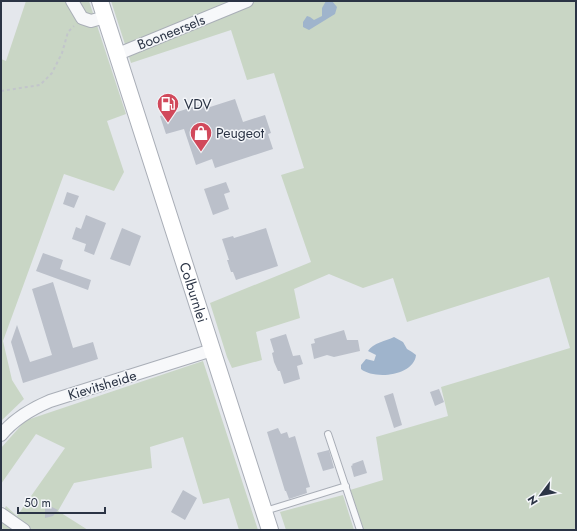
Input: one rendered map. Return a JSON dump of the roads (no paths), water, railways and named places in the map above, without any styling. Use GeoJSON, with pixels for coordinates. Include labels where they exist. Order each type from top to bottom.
{"type":"FeatureCollection","features":[{"type":"Feature","properties":{"kind":"street"},"geometry":{"type":"LineString","coordinates":[[72,1],[82,18],[91,21],[105,17]]}},
{"type":"Feature","properties":{"kind":"street","name":"Colburnlei"},"geometry":{"type":"LineString","coordinates":[[100,1],[270,530]]}},
{"type":"Feature","properties":{"kind":"street","name":"Booneersels"},"geometry":{"type":"LineString","coordinates":[[118,54],[247,1]]}},
{"type":"Feature","properties":{"kind":"street","name":"Kievitsheide"},"geometry":{"type":"LineString","coordinates":[[1,435],[8,427],[32,409],[50,401],[212,350]]}},
{"type":"Feature","properties":{"kind":"street"},"geometry":{"type":"LineString","coordinates":[[1,514],[24,530]]}},
{"type":"Feature","properties":{"kind":"lane"},"geometry":{"type":"LineString","coordinates":[[328,434],[360,530]]}},
{"type":"Feature","properties":{"kind":"lane"},"geometry":{"type":"LineString","coordinates":[[264,512],[346,486]]}},
{"type":"Feature","properties":{"kind":"water"},"geometry":{"type":"Polygon","coordinates":[[[326,1],[332,1],[337,7],[335,14],[309,30],[303,27],[303,22],[307,16],[314,20],[322,16],[322,8],[326,1]]]}},
{"type":"Feature","properties":{"kind":"water"},"geometry":{"type":"Polygon","coordinates":[[[394,337],[403,342],[407,349],[416,355],[414,362],[408,368],[401,372],[384,375],[367,372],[361,369],[361,365],[366,359],[374,361],[376,355],[368,351],[370,348],[394,337]]]}},
{"type":"Feature","properties":{"kind":"place","name":"VDV"},"geometry":{"type":"Point","coordinates":[168,124]}},
{"type":"Feature","properties":{"kind":"place","name":"Peugeot"},"geometry":{"type":"Point","coordinates":[201,152]}}]}
